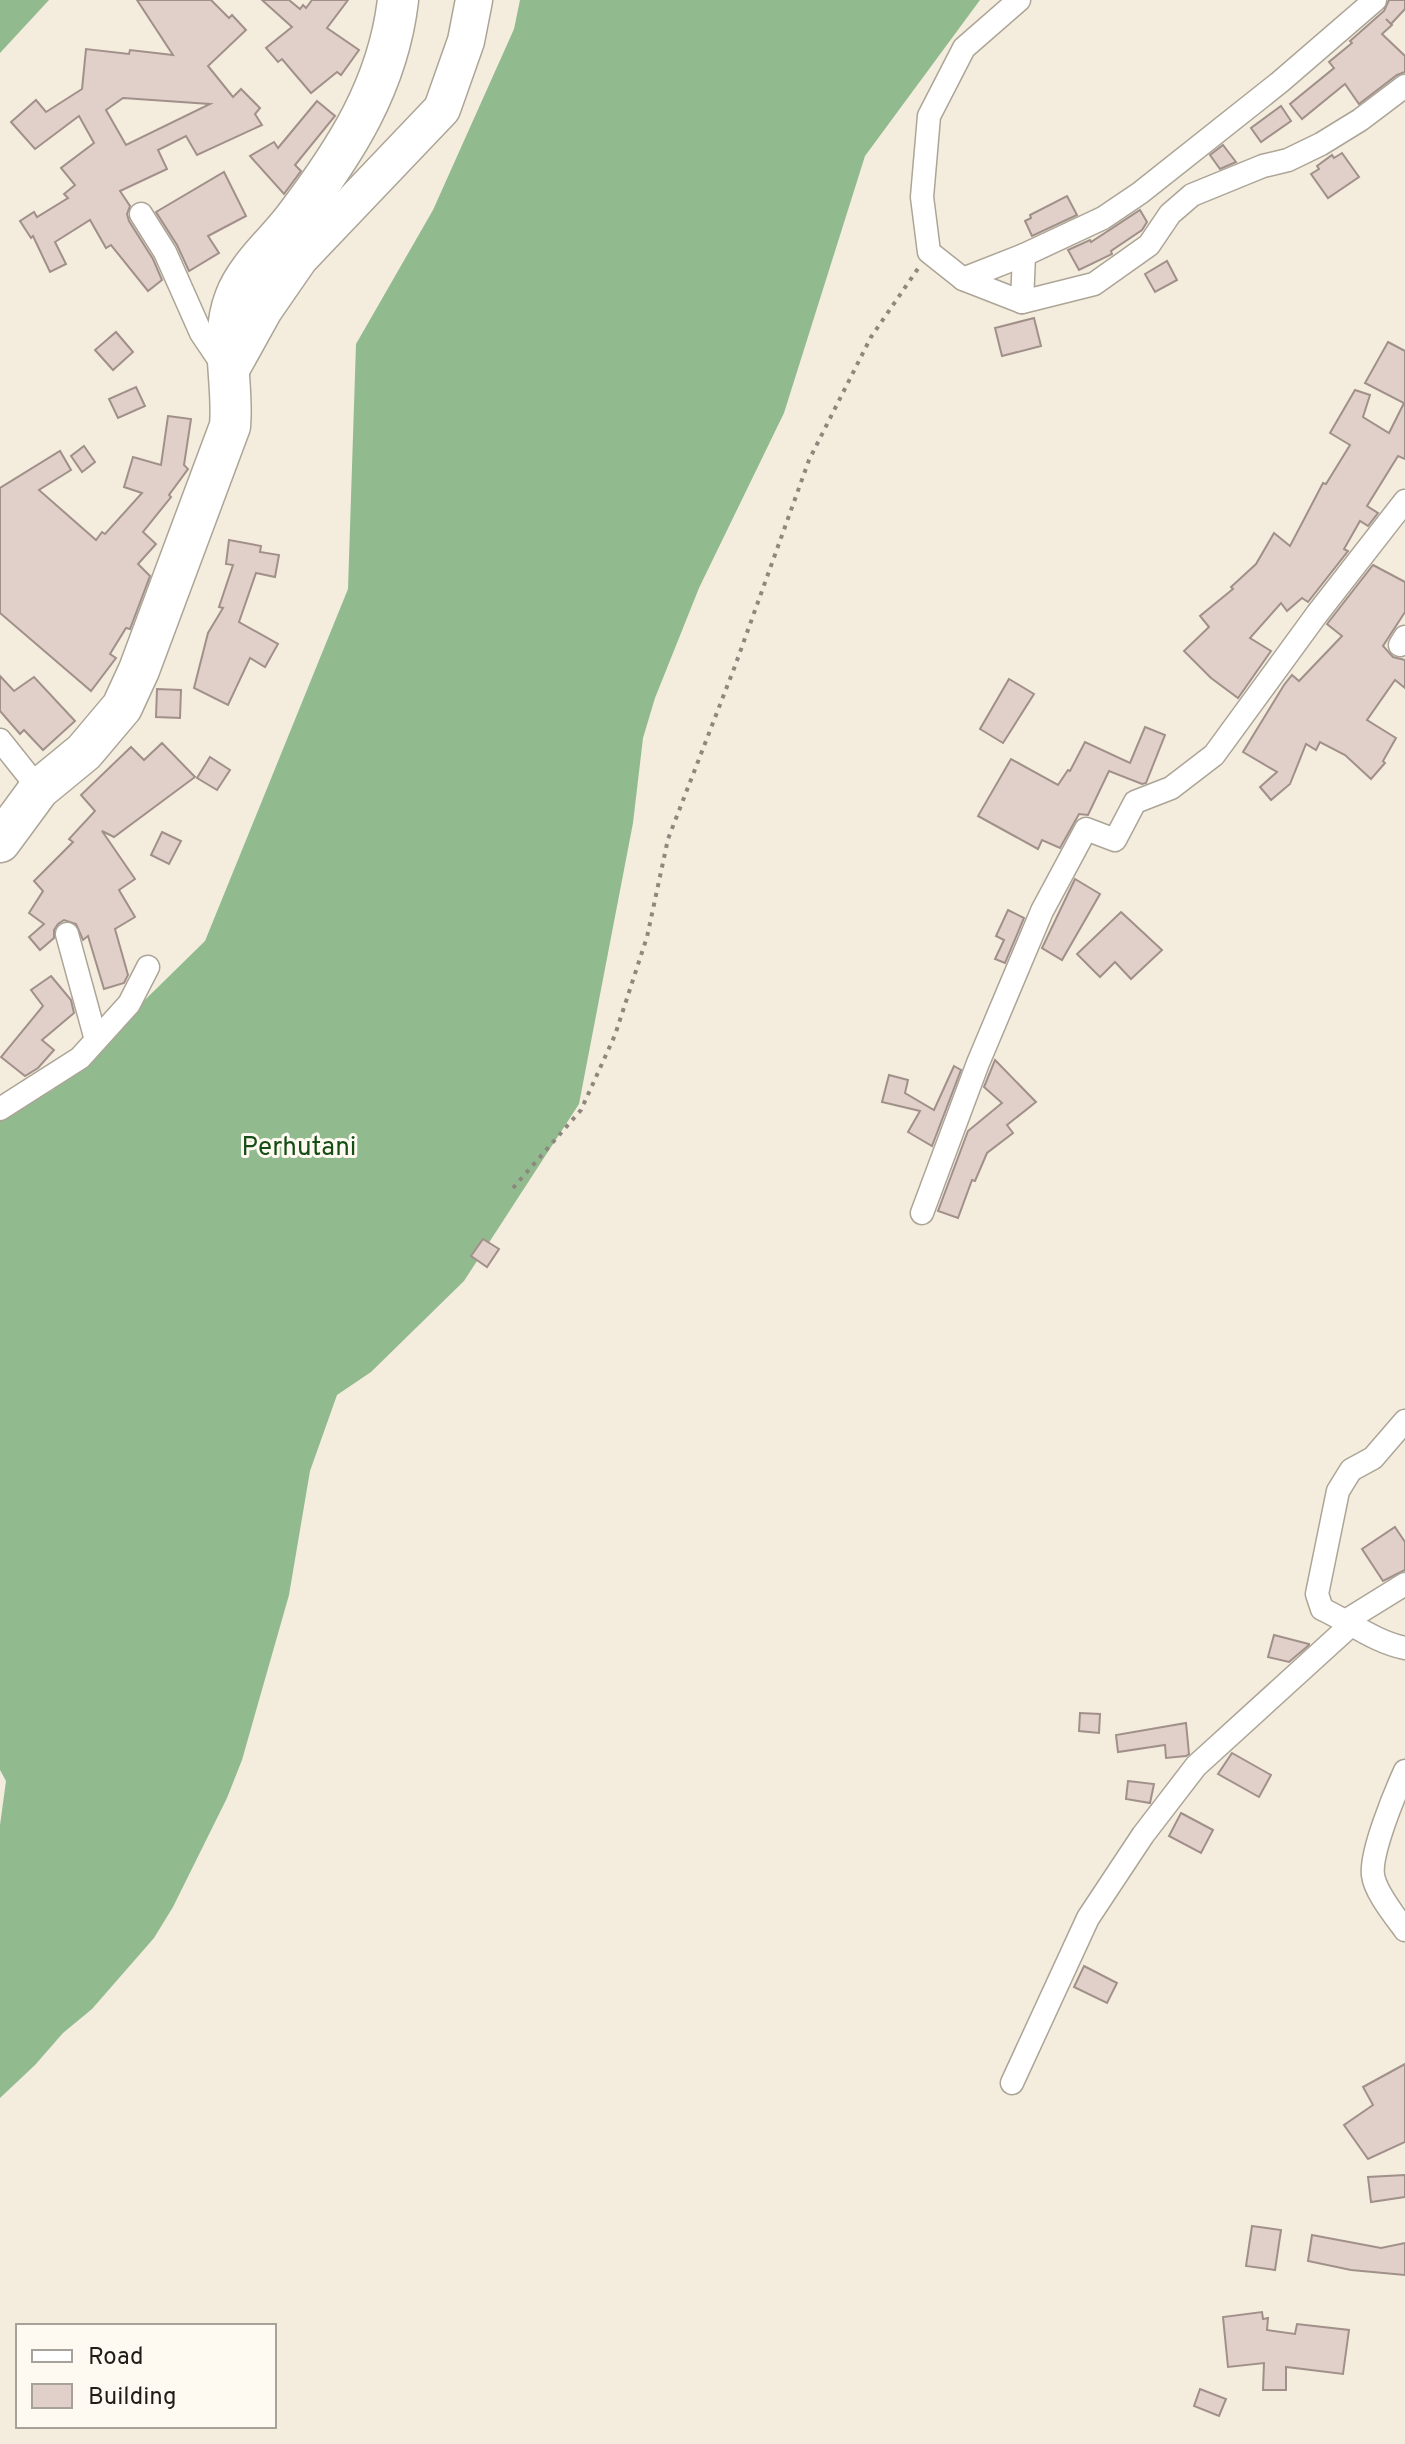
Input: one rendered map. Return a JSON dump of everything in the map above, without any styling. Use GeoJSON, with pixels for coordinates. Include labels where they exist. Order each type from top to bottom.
{"type":"FeatureCollection","features":[{"type":"Feature","properties":{"kind":"highway"},"geometry":{"type":"LineString","coordinates":[[0,842],[39,789],[84,752],[122,707],[139,670],[230,426],[232,403],[227,333],[235,297],[254,267],[338,157],[374,95],[394,30],[398,0]]}},
{"type":"Feature","properties":{"kind":"main road"},"geometry":{"type":"LineString","coordinates":[[229,373],[264,310],[300,258],[442,109],[466,41],[474,0]]}},
{"type":"Feature","properties":{"kind":"street"},"geometry":{"type":"LineString","coordinates":[[1019,0],[964,48],[929,116],[922,197],[929,252],[963,279],[1022,302],[1094,284],[1149,245],[1170,214],[1192,195],[1263,166],[1288,160],[1321,144],[1360,120],[1405,86]]}},
{"type":"Feature","properties":{"kind":"street"},"geometry":{"type":"LineString","coordinates":[[963,279],[1103,218],[1140,193],[1280,82],[1375,0]]}},
{"type":"Feature","properties":{"kind":"street"},"geometry":{"type":"LineString","coordinates":[[141,214],[165,252],[201,333],[229,373]]}},
{"type":"Feature","properties":{"kind":"street"},"geometry":{"type":"LineString","coordinates":[[1022,302],[1024,255]]}},
{"type":"Feature","properties":{"kind":"street"},"geometry":{"type":"LineString","coordinates":[[922,1213],[978,1063],[1042,911],[1086,829],[1115,840],[1135,802],[1171,788],[1214,755],[1317,614],[1405,501]]}},
{"type":"Feature","properties":{"kind":"street"},"geometry":{"type":"LineString","coordinates":[[5,746],[39,789]]}},
{"type":"Feature","properties":{"kind":"street"},"geometry":{"type":"LineString","coordinates":[[67,934],[96,1040]]}},
{"type":"Feature","properties":{"kind":"street"},"geometry":{"type":"LineString","coordinates":[[0,1109],[80,1058],[129,1004],[148,967]]}},
{"type":"Feature","properties":{"kind":"street"},"geometry":{"type":"LineString","coordinates":[[1405,1421],[1373,1458],[1351,1470],[1338,1491],[1317,1594],[1322,1609],[1383,1643],[1405,1648]]}},
{"type":"Feature","properties":{"kind":"street"},"geometry":{"type":"LineString","coordinates":[[1012,2083],[1088,1918],[1143,1835],[1196,1766],[1350,1622],[1405,1584]]}},
{"type":"Feature","properties":{"kind":"street"},"geometry":{"type":"LineString","coordinates":[[1405,1771],[1379,1839],[1373,1875],[1388,1908],[1405,1930]]}},
{"type":"Feature","properties":{"kind":"path"},"geometry":{"type":"LineString","coordinates":[[513,1188],[581,1110],[615,1035],[647,937],[668,839],[735,666],[809,460],[871,337],[929,252]]}},
{"type":"Feature","properties":{"kind":"green space"},"geometry":{"type":"Polygon","coordinates":[[[0,0],[49,0],[0,53],[0,0]]]}},
{"type":"Feature","properties":{"kind":"green space","name":"Perhutani"},"geometry":{"type":"Polygon","coordinates":[[[520,0],[980,0],[865,156],[784,413],[699,588],[655,698],[643,738],[633,823],[579,1104],[464,1281],[371,1372],[337,1395],[310,1471],[289,1595],[242,1760],[227,1798],[173,1907],[154,1938],[92,2009],[63,2033],[0,2098],[0,1825],[6,1781],[0,1770],[0,1119],[53,1090],[205,941],[348,589],[356,344],[433,210],[514,29],[520,0]]]}},
{"type":"Feature","properties":{"kind":"building"},"geometry":{"type":"Polygon","coordinates":[[[137,0],[211,0],[229,18],[232,15],[246,30],[208,66],[233,97],[241,89],[260,108],[255,114],[262,125],[197,155],[186,136],[158,150],[167,169],[120,191],[130,206],[127,214],[129,221],[162,280],[148,291],[111,245],[106,248],[90,220],[55,242],[66,264],[50,272],[33,236],[31,238],[20,221],[34,212],[37,217],[68,198],[64,194],[75,185],[61,168],[94,143],[79,116],[35,149],[11,122],[36,100],[46,112],[82,89],[86,49],[173,55],[137,0]],[[123,98],[106,110],[126,145],[210,104],[123,98]]]}},
{"type":"Feature","properties":{"kind":"building"},"geometry":{"type":"Polygon","coordinates":[[[262,0],[289,0],[300,9],[303,5],[306,8],[312,0],[348,0],[327,28],[359,50],[341,75],[337,72],[311,93],[282,59],[278,62],[266,48],[292,27],[262,0]]]}},
{"type":"Feature","properties":{"kind":"building"},"geometry":{"type":"Polygon","coordinates":[[[1389,0],[1405,0],[1405,9],[1382,34],[1405,56],[1405,72],[1359,104],[1345,84],[1302,119],[1290,104],[1334,68],[1329,62],[1384,11],[1389,0]]]}},
{"type":"Feature","properties":{"kind":"building"},"geometry":{"type":"Polygon","coordinates":[[[317,101],[335,116],[295,165],[301,171],[284,194],[250,156],[274,142],[278,148],[317,101]]]}},
{"type":"Feature","properties":{"kind":"building"},"geometry":{"type":"Polygon","coordinates":[[[1281,106],[1291,121],[1261,142],[1251,128],[1281,106]]]}},
{"type":"Feature","properties":{"kind":"building"},"geometry":{"type":"Polygon","coordinates":[[[1223,145],[1236,162],[1220,169],[1210,155],[1223,145]]]}},
{"type":"Feature","properties":{"kind":"building"},"geometry":{"type":"Polygon","coordinates":[[[1342,153],[1359,177],[1328,198],[1311,174],[1332,155],[1334,158],[1342,153]]]}},
{"type":"Feature","properties":{"kind":"building"},"geometry":{"type":"Polygon","coordinates":[[[224,172],[246,216],[208,236],[219,253],[189,271],[156,212],[224,172]]]}},
{"type":"Feature","properties":{"kind":"building"},"geometry":{"type":"Polygon","coordinates":[[[1067,196],[1077,215],[1032,236],[1025,221],[1031,218],[1030,215],[1067,196]]]}},
{"type":"Feature","properties":{"kind":"building"},"geometry":{"type":"Polygon","coordinates":[[[1140,210],[1147,222],[1142,230],[1111,251],[1112,254],[1079,270],[1068,250],[1091,242],[1140,210]]]}},
{"type":"Feature","properties":{"kind":"building"},"geometry":{"type":"Polygon","coordinates":[[[1167,261],[1177,280],[1155,292],[1145,274],[1167,261]]]}},
{"type":"Feature","properties":{"kind":"building"},"geometry":{"type":"Polygon","coordinates":[[[1034,318],[1041,346],[1002,356],[995,328],[1034,318]]]}},
{"type":"Feature","properties":{"kind":"building"},"geometry":{"type":"Polygon","coordinates":[[[116,332],[133,352],[113,370],[95,350],[116,332]]]}},
{"type":"Feature","properties":{"kind":"building"},"geometry":{"type":"Polygon","coordinates":[[[1388,342],[1405,351],[1405,459],[1398,456],[1367,506],[1378,513],[1368,526],[1360,521],[1344,549],[1348,551],[1308,602],[1302,598],[1287,611],[1281,603],[1250,638],[1271,651],[1238,698],[1211,678],[1184,651],[1209,627],[1200,616],[1233,589],[1231,587],[1256,564],[1274,533],[1290,546],[1323,483],[1326,484],[1350,445],[1330,433],[1355,390],[1370,395],[1363,417],[1389,433],[1404,403],[1365,383],[1388,342]]]}},
{"type":"Feature","properties":{"kind":"building"},"geometry":{"type":"Polygon","coordinates":[[[136,387],[145,406],[118,418],[109,399],[136,387]]]}},
{"type":"Feature","properties":{"kind":"building"},"geometry":{"type":"Polygon","coordinates":[[[168,416],[191,419],[184,465],[188,469],[169,495],[171,497],[143,532],[156,544],[138,564],[150,576],[130,629],[126,628],[110,654],[116,658],[91,691],[0,613],[0,488],[60,451],[71,470],[39,490],[96,540],[142,493],[124,487],[133,457],[161,465],[168,416]]]}},
{"type":"Feature","properties":{"kind":"building"},"geometry":{"type":"Polygon","coordinates":[[[84,446],[95,462],[82,472],[71,456],[84,446]]]}},
{"type":"Feature","properties":{"kind":"building"},"geometry":{"type":"Polygon","coordinates":[[[229,540],[261,546],[260,552],[279,555],[275,577],[256,573],[239,622],[278,644],[265,667],[250,658],[228,705],[194,688],[208,633],[223,608],[219,607],[233,565],[226,564],[229,540]]]}},
{"type":"Feature","properties":{"kind":"building"},"geometry":{"type":"Polygon","coordinates":[[[1373,565],[1405,582],[1405,612],[1383,646],[1393,657],[1405,660],[1405,688],[1395,680],[1367,720],[1396,738],[1383,761],[1385,763],[1371,779],[1345,755],[1320,742],[1316,750],[1306,744],[1290,784],[1271,800],[1260,787],[1277,772],[1243,752],[1292,675],[1299,681],[1342,636],[1327,624],[1373,565]]]}},
{"type":"Feature","properties":{"kind":"building"},"geometry":{"type":"Polygon","coordinates":[[[0,676],[14,691],[34,677],[75,721],[43,750],[24,730],[20,734],[0,711],[0,676]]]}},
{"type":"Feature","properties":{"kind":"building"},"geometry":{"type":"Polygon","coordinates":[[[1009,679],[1034,694],[1003,743],[980,729],[1009,679]]]}},
{"type":"Feature","properties":{"kind":"building"},"geometry":{"type":"Polygon","coordinates":[[[157,689],[181,690],[180,718],[156,717],[157,689]]]}},
{"type":"Feature","properties":{"kind":"building"},"geometry":{"type":"Polygon","coordinates":[[[1145,727],[1165,735],[1146,783],[1109,771],[1088,815],[1079,814],[1060,848],[1042,840],[1038,849],[978,816],[1011,759],[1058,785],[1070,771],[1085,742],[1130,763],[1145,727]]]}},
{"type":"Feature","properties":{"kind":"building"},"geometry":{"type":"Polygon","coordinates":[[[162,743],[195,777],[114,837],[102,831],[135,879],[119,890],[135,917],[115,929],[128,975],[124,983],[104,989],[88,936],[83,940],[76,924],[64,920],[58,924],[54,938],[40,950],[29,937],[44,924],[29,913],[43,891],[34,881],[73,842],[69,839],[95,811],[81,795],[131,747],[144,760],[162,743]]]}},
{"type":"Feature","properties":{"kind":"building"},"geometry":{"type":"Polygon","coordinates":[[[210,757],[230,770],[217,790],[197,778],[210,757]]]}},
{"type":"Feature","properties":{"kind":"building"},"geometry":{"type":"Polygon","coordinates":[[[162,832],[181,841],[169,864],[151,855],[162,832]]]}},
{"type":"Feature","properties":{"kind":"building"},"geometry":{"type":"Polygon","coordinates":[[[1075,879],[1100,894],[1062,960],[1042,948],[1075,879]]]}},
{"type":"Feature","properties":{"kind":"building"},"geometry":{"type":"Polygon","coordinates":[[[1008,910],[1024,918],[1005,963],[995,959],[1004,940],[996,936],[1008,910]]]}},
{"type":"Feature","properties":{"kind":"building"},"geometry":{"type":"Polygon","coordinates":[[[1121,912],[1162,950],[1131,979],[1115,962],[1100,977],[1077,954],[1121,912]]]}},
{"type":"Feature","properties":{"kind":"building"},"geometry":{"type":"Polygon","coordinates":[[[51,976],[71,1000],[74,1013],[42,1040],[54,1050],[38,1068],[25,1076],[1,1057],[43,1006],[31,990],[51,976]]]}},
{"type":"Feature","properties":{"kind":"building"},"geometry":{"type":"Polygon","coordinates":[[[995,1060],[1036,1102],[1007,1125],[1013,1133],[987,1153],[975,1181],[972,1180],[958,1218],[938,1211],[968,1131],[1002,1103],[984,1087],[995,1060]]]}},
{"type":"Feature","properties":{"kind":"building"},"geometry":{"type":"Polygon","coordinates":[[[954,1066],[961,1070],[932,1146],[908,1132],[920,1111],[882,1102],[889,1075],[908,1080],[905,1093],[934,1110],[954,1066]]]}},
{"type":"Feature","properties":{"kind":"building"},"geometry":{"type":"Polygon","coordinates":[[[483,1239],[499,1249],[487,1267],[471,1256],[483,1239]]]}},
{"type":"Feature","properties":{"kind":"building"},"geometry":{"type":"Polygon","coordinates":[[[1395,1527],[1405,1542],[1405,1570],[1383,1581],[1362,1549],[1395,1527]]]}},
{"type":"Feature","properties":{"kind":"building"},"geometry":{"type":"Polygon","coordinates":[[[1274,1635],[1309,1645],[1289,1662],[1268,1657],[1274,1635]]]}},
{"type":"Feature","properties":{"kind":"building"},"geometry":{"type":"Polygon","coordinates":[[[1080,1713],[1100,1714],[1099,1733],[1079,1731],[1080,1713]]]}},
{"type":"Feature","properties":{"kind":"building"},"geometry":{"type":"Polygon","coordinates":[[[1186,1723],[1189,1754],[1186,1756],[1166,1758],[1165,1745],[1118,1752],[1116,1735],[1186,1723]]]}},
{"type":"Feature","properties":{"kind":"building"},"geometry":{"type":"Polygon","coordinates":[[[1232,1753],[1271,1775],[1259,1797],[1218,1774],[1232,1753]]]}},
{"type":"Feature","properties":{"kind":"building"},"geometry":{"type":"Polygon","coordinates":[[[1128,1781],[1154,1784],[1150,1803],[1126,1799],[1128,1781]]]}},
{"type":"Feature","properties":{"kind":"building"},"geometry":{"type":"Polygon","coordinates":[[[1181,1813],[1213,1830],[1201,1853],[1169,1836],[1181,1813]]]}},
{"type":"Feature","properties":{"kind":"building"},"geometry":{"type":"Polygon","coordinates":[[[1084,1966],[1117,1983],[1107,2003],[1074,1987],[1084,1966]]]}},
{"type":"Feature","properties":{"kind":"building"},"geometry":{"type":"Polygon","coordinates":[[[1405,2064],[1405,2142],[1368,2159],[1344,2125],[1373,2105],[1363,2087],[1405,2064]]]}},
{"type":"Feature","properties":{"kind":"building"},"geometry":{"type":"Polygon","coordinates":[[[1405,2175],[1405,2197],[1371,2202],[1368,2177],[1405,2175]]]}},
{"type":"Feature","properties":{"kind":"building"},"geometry":{"type":"Polygon","coordinates":[[[1252,2226],[1281,2230],[1275,2270],[1246,2266],[1252,2226]]]}},
{"type":"Feature","properties":{"kind":"building"},"geometry":{"type":"Polygon","coordinates":[[[1312,2235],[1381,2248],[1405,2243],[1405,2275],[1351,2270],[1308,2261],[1312,2235]]]}},
{"type":"Feature","properties":{"kind":"building"},"geometry":{"type":"Polygon","coordinates":[[[1262,2312],[1263,2319],[1268,2318],[1267,2330],[1295,2334],[1297,2324],[1349,2330],[1343,2374],[1286,2367],[1286,2390],[1263,2390],[1264,2363],[1228,2367],[1223,2317],[1262,2312]]]}},
{"type":"Feature","properties":{"kind":"building"},"geometry":{"type":"Polygon","coordinates":[[[1200,2389],[1226,2399],[1219,2416],[1194,2406],[1200,2389]]]}}]}
